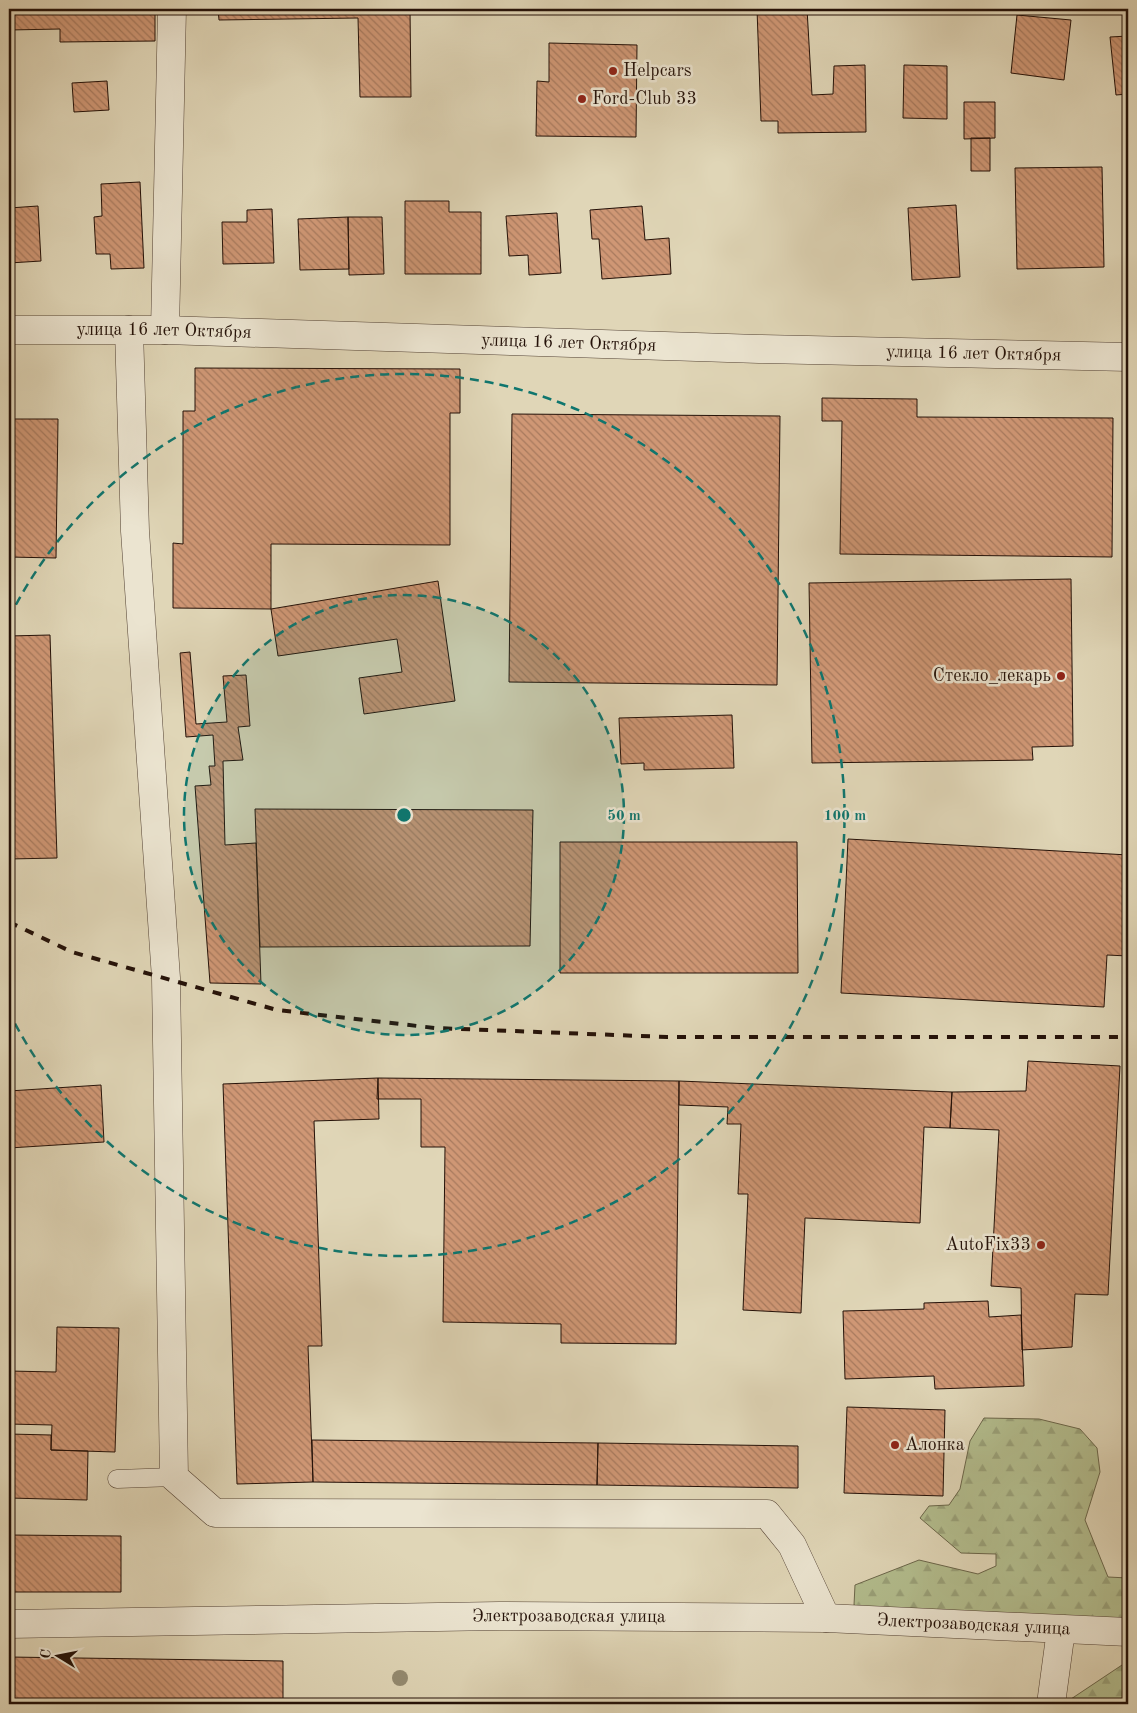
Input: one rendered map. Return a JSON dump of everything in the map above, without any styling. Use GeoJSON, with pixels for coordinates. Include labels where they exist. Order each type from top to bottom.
{"type":"FeatureCollection","features":[{"type":"Feature","properties":{"kind":"street"},"geometry":{"type":"LineString","coordinates":[[165,330],[172,9]]}},
{"type":"Feature","properties":{"kind":"street","name":"улица 16 лет Октября"},"geometry":{"type":"LineString","coordinates":[[9,330],[165,330],[759,349],[1128,357]]}},
{"type":"Feature","properties":{"kind":"street"},"geometry":{"type":"LineString","coordinates":[[129,330],[136,531],[166,978],[174,1478],[215,1513],[767,1514],[792,1545],[826,1618]]}},
{"type":"Feature","properties":{"kind":"street","name":"Электрозаводская улица"},"geometry":{"type":"LineString","coordinates":[[9,1624],[499,1616],[826,1618],[1128,1632]]}},
{"type":"Feature","properties":{"kind":"street"},"geometry":{"type":"LineString","coordinates":[[1051,1704],[1060,1630]]}},
{"type":"Feature","properties":{"kind":"lane"},"geometry":{"type":"LineString","coordinates":[[117,1479],[174,1478]]}},
{"type":"Feature","properties":{"kind":"green space"},"geometry":{"type":"Polygon","coordinates":[[[984,1418],[1039,1419],[1080,1429],[1097,1448],[1100,1472],[1085,1520],[1108,1577],[1128,1578],[1128,1621],[878,1614],[854,1605],[855,1585],[919,1560],[978,1574],[996,1566],[996,1554],[961,1553],[920,1518],[929,1506],[949,1505],[960,1489],[970,1441],[984,1418]]]}},
{"type":"Feature","properties":{"kind":"green space"},"geometry":{"type":"Polygon","coordinates":[[[1128,1661],[1128,1704],[1068,1704],[1068,1701],[1128,1661]]]}},
{"type":"Feature","properties":{"kind":"building"},"geometry":{"type":"Polygon","coordinates":[[[9,9],[155,9],[155,41],[60,42],[60,29],[9,30],[9,9]]]}},
{"type":"Feature","properties":{"kind":"building"},"geometry":{"type":"Polygon","coordinates":[[[218,9],[410,9],[411,97],[360,97],[358,18],[219,20],[218,9]]]}},
{"type":"Feature","properties":{"kind":"building"},"geometry":{"type":"Polygon","coordinates":[[[757,9],[807,9],[812,95],[833,94],[834,66],[865,65],[866,132],[778,133],[778,121],[761,121],[757,9]]]}},
{"type":"Feature","properties":{"kind":"building"},"geometry":{"type":"Polygon","coordinates":[[[1017,15],[1071,20],[1064,80],[1011,73],[1017,15]]]}},
{"type":"Feature","properties":{"kind":"building"},"geometry":{"type":"Polygon","coordinates":[[[1128,36],[1128,94],[1116,95],[1110,37],[1128,36]]]}},
{"type":"Feature","properties":{"kind":"building"},"geometry":{"type":"Polygon","coordinates":[[[549,43],[637,45],[636,137],[536,136],[537,81],[549,82],[549,43]]]}},
{"type":"Feature","properties":{"kind":"building"},"geometry":{"type":"Polygon","coordinates":[[[904,65],[947,66],[947,119],[903,118],[904,65]]]}},
{"type":"Feature","properties":{"kind":"building"},"geometry":{"type":"Polygon","coordinates":[[[107,81],[109,110],[74,112],[72,83],[107,81]]]}},
{"type":"Feature","properties":{"kind":"building"},"geometry":{"type":"Polygon","coordinates":[[[964,102],[995,102],[995,138],[964,139],[964,102]]]}},
{"type":"Feature","properties":{"kind":"building"},"geometry":{"type":"Polygon","coordinates":[[[971,138],[990,138],[990,171],[971,171],[971,138]]]}},
{"type":"Feature","properties":{"kind":"building"},"geometry":{"type":"Polygon","coordinates":[[[1102,167],[1104,267],[1017,269],[1015,168],[1102,167]]]}},
{"type":"Feature","properties":{"kind":"building"},"geometry":{"type":"Polygon","coordinates":[[[140,182],[144,268],[111,269],[110,254],[96,254],[94,217],[102,216],[101,184],[140,182]]]}},
{"type":"Feature","properties":{"kind":"building"},"geometry":{"type":"Polygon","coordinates":[[[405,201],[449,201],[449,212],[481,212],[481,274],[405,274],[405,201]]]}},
{"type":"Feature","properties":{"kind":"building"},"geometry":{"type":"Polygon","coordinates":[[[956,205],[960,277],[912,280],[908,208],[956,205]]]}},
{"type":"Feature","properties":{"kind":"building"},"geometry":{"type":"Polygon","coordinates":[[[38,206],[41,261],[9,263],[9,208],[38,206]]]}},
{"type":"Feature","properties":{"kind":"building"},"geometry":{"type":"Polygon","coordinates":[[[642,206],[645,240],[669,238],[671,274],[602,279],[599,239],[592,239],[590,210],[642,206]]]}},
{"type":"Feature","properties":{"kind":"building"},"geometry":{"type":"Polygon","coordinates":[[[272,209],[274,263],[223,264],[222,222],[247,222],[247,210],[272,209]]]}},
{"type":"Feature","properties":{"kind":"building"},"geometry":{"type":"Polygon","coordinates":[[[557,213],[561,273],[529,275],[528,255],[509,256],[506,216],[557,213]]]}},
{"type":"Feature","properties":{"kind":"building"},"geometry":{"type":"Polygon","coordinates":[[[348,217],[382,217],[384,274],[349,275],[348,217]]]}},
{"type":"Feature","properties":{"kind":"building"},"geometry":{"type":"Polygon","coordinates":[[[348,217],[349,269],[300,270],[298,219],[348,217]]]}},
{"type":"Feature","properties":{"kind":"building"},"geometry":{"type":"Polygon","coordinates":[[[195,368],[460,369],[460,413],[450,413],[450,545],[271,544],[271,609],[173,608],[173,543],[183,544],[183,411],[195,411],[195,368]]]}},
{"type":"Feature","properties":{"kind":"building"},"geometry":{"type":"Polygon","coordinates":[[[822,398],[917,399],[917,417],[1113,418],[1112,557],[840,554],[842,421],[822,421],[822,398]]]}},
{"type":"Feature","properties":{"kind":"building"},"geometry":{"type":"Polygon","coordinates":[[[512,414],[780,416],[777,685],[509,682],[512,414]]]}},
{"type":"Feature","properties":{"kind":"building"},"geometry":{"type":"Polygon","coordinates":[[[9,419],[58,419],[56,558],[9,557],[9,419]]]}},
{"type":"Feature","properties":{"kind":"building"},"geometry":{"type":"Polygon","coordinates":[[[1071,579],[1073,746],[1032,747],[1033,760],[812,763],[809,583],[1071,579]]]}},
{"type":"Feature","properties":{"kind":"building"},"geometry":{"type":"Polygon","coordinates":[[[438,581],[455,701],[364,714],[359,678],[402,672],[397,639],[278,656],[271,609],[438,581]]]}},
{"type":"Feature","properties":{"kind":"building"},"geometry":{"type":"Polygon","coordinates":[[[50,635],[57,858],[9,859],[9,636],[50,635]]]}},
{"type":"Feature","properties":{"kind":"building"},"geometry":{"type":"Polygon","coordinates":[[[190,652],[196,724],[227,722],[223,676],[246,675],[250,726],[238,727],[243,760],[223,761],[225,845],[256,843],[261,984],[210,983],[195,786],[211,785],[209,766],[215,766],[213,735],[186,737],[180,653],[190,652]]]}},
{"type":"Feature","properties":{"kind":"building"},"geometry":{"type":"Polygon","coordinates":[[[732,715],[734,768],[644,770],[644,763],[621,764],[619,718],[732,715]]]}},
{"type":"Feature","properties":{"kind":"building"},"geometry":{"type":"Polygon","coordinates":[[[255,809],[533,810],[530,946],[260,947],[255,809]]]}},
{"type":"Feature","properties":{"kind":"building"},"geometry":{"type":"Polygon","coordinates":[[[848,839],[1128,855],[1128,956],[1107,955],[1104,1007],[841,993],[848,839]]]}},
{"type":"Feature","properties":{"kind":"building"},"geometry":{"type":"Polygon","coordinates":[[[560,842],[797,842],[798,973],[560,973],[560,842]]]}},
{"type":"Feature","properties":{"kind":"building"},"geometry":{"type":"Polygon","coordinates":[[[1028,1061],[1120,1066],[1108,1295],[1075,1294],[1072,1347],[1022,1350],[1021,1288],[991,1286],[999,1130],[950,1128],[952,1092],[1026,1091],[1028,1061]]]}},
{"type":"Feature","properties":{"kind":"building"},"geometry":{"type":"Polygon","coordinates":[[[378,1078],[379,1119],[314,1121],[322,1346],[308,1346],[313,1482],[237,1484],[223,1084],[378,1078]]]}},
{"type":"Feature","properties":{"kind":"building"},"geometry":{"type":"Polygon","coordinates":[[[378,1078],[679,1081],[676,1344],[561,1343],[561,1324],[443,1322],[445,1147],[421,1147],[421,1099],[377,1099],[378,1078]]]}},
{"type":"Feature","properties":{"kind":"building"},"geometry":{"type":"Polygon","coordinates":[[[679,1081],[952,1092],[950,1128],[924,1127],[920,1223],[805,1218],[801,1313],[743,1310],[748,1194],[738,1194],[741,1124],[727,1124],[728,1107],[679,1105],[679,1081]]]}},
{"type":"Feature","properties":{"kind":"building"},"geometry":{"type":"Polygon","coordinates":[[[101,1085],[104,1142],[9,1148],[9,1091],[101,1085]]]}},
{"type":"Feature","properties":{"kind":"building"},"geometry":{"type":"Polygon","coordinates":[[[988,1301],[989,1317],[1021,1315],[1024,1386],[935,1389],[934,1376],[845,1379],[843,1311],[924,1309],[924,1303],[988,1301]]]}},
{"type":"Feature","properties":{"kind":"building"},"geometry":{"type":"Polygon","coordinates":[[[57,1327],[119,1328],[115,1452],[51,1450],[52,1425],[9,1424],[9,1371],[56,1372],[57,1327]]]}},
{"type":"Feature","properties":{"kind":"building","name":"Алонка"},"geometry":{"type":"Polygon","coordinates":[[[847,1407],[945,1410],[943,1496],[844,1493],[847,1407]]]}},
{"type":"Feature","properties":{"kind":"building"},"geometry":{"type":"Polygon","coordinates":[[[9,1434],[51,1435],[51,1450],[88,1451],[87,1500],[9,1498],[9,1434]]]}},
{"type":"Feature","properties":{"kind":"building"},"geometry":{"type":"Polygon","coordinates":[[[312,1440],[598,1443],[597,1485],[313,1482],[312,1440]]]}},
{"type":"Feature","properties":{"kind":"building"},"geometry":{"type":"Polygon","coordinates":[[[598,1443],[798,1446],[798,1488],[597,1485],[598,1443]]]}},
{"type":"Feature","properties":{"kind":"building"},"geometry":{"type":"Polygon","coordinates":[[[9,1535],[121,1536],[121,1592],[9,1592],[9,1535]]]}},
{"type":"Feature","properties":{"kind":"building"},"geometry":{"type":"Polygon","coordinates":[[[9,1657],[283,1661],[283,1704],[9,1704],[9,1657]]]}},
{"type":"Feature","properties":{"kind":"railway"},"geometry":{"type":"LineString","coordinates":[[9,922],[72,952],[277,1010],[435,1028],[667,1037],[1128,1037]]}},
{"type":"Feature","properties":{"kind":"place","name":"Helpcars"},"geometry":{"type":"Point","coordinates":[613,71]}},
{"type":"Feature","properties":{"kind":"place","name":"Ford-Club 33"},"geometry":{"type":"Point","coordinates":[582,99]}},
{"type":"Feature","properties":{"kind":"place","name":"Стекло_лекарь"},"geometry":{"type":"Point","coordinates":[1061,676]}},
{"type":"Feature","properties":{"kind":"place","name":"AutoFix33"},"geometry":{"type":"Point","coordinates":[1041,1245]}},
{"type":"Feature","properties":{"kind":"place","name":"Алонка"},"geometry":{"type":"Point","coordinates":[895,1445]}}]}
